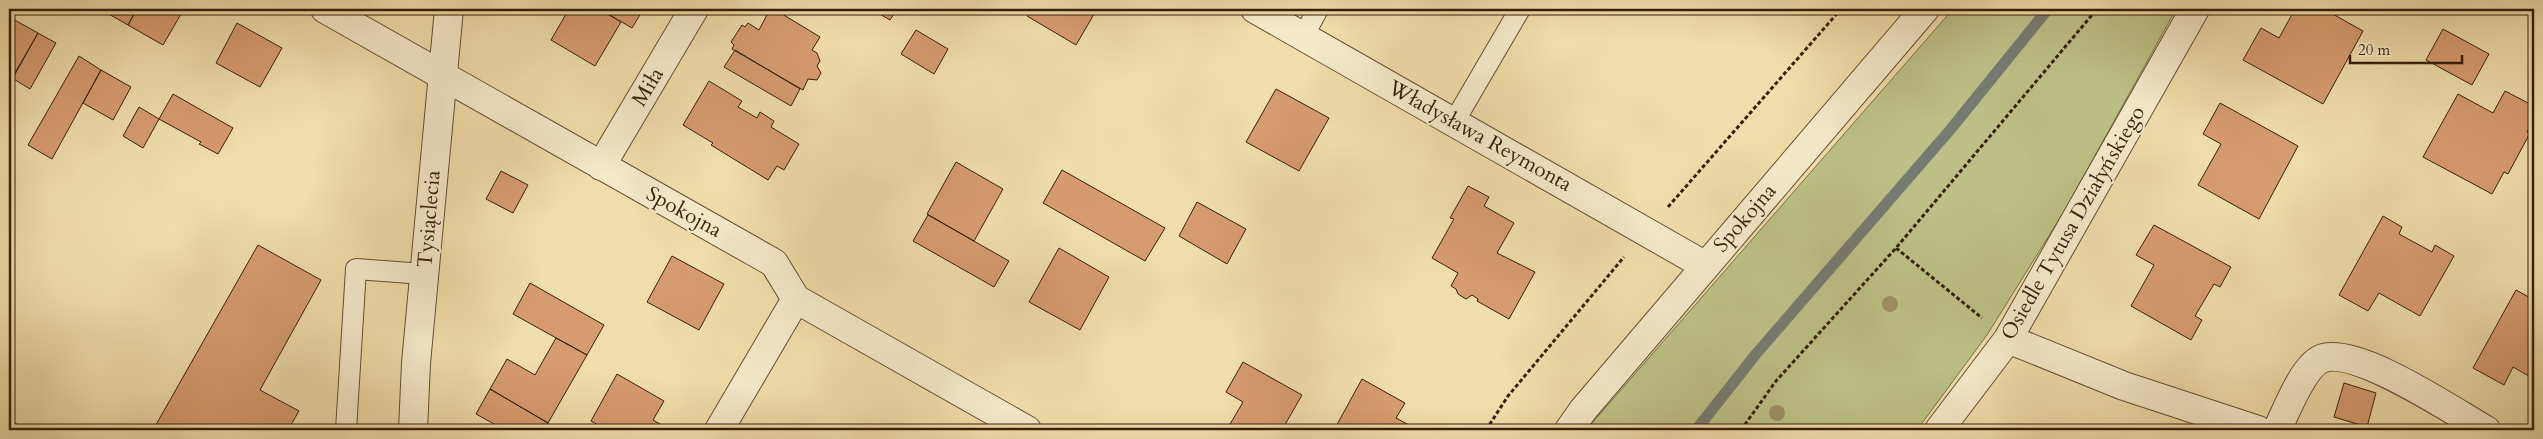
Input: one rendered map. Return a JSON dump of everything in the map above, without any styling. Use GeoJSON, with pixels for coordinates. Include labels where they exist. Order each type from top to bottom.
{"type":"FeatureCollection","features":[{"type":"Feature","properties":{"kind":"street","name":"Spokojna"},"geometry":{"type":"LineString","coordinates":[[325,9],[774,263],[796,299],[1027,430]]}},
{"type":"Feature","properties":{"kind":"street","name":"Tysiąclecia"},"geometry":{"type":"LineString","coordinates":[[413,430],[424,274],[449,9]]}},
{"type":"Feature","properties":{"kind":"street","name":"Miła"},"geometry":{"type":"LineString","coordinates":[[601,166],[694,9]]}},
{"type":"Feature","properties":{"kind":"street","name":"Władysława Reymonta"},"geometry":{"type":"LineString","coordinates":[[1255,9],[1704,265]]}},
{"type":"Feature","properties":{"kind":"street","name":"Spokojna"},"geometry":{"type":"LineString","coordinates":[[1569,430],[1704,265],[1925,9]]}},
{"type":"Feature","properties":{"kind":"street","name":"Osiedle Tytusa Działyńskiego"},"geometry":{"type":"LineString","coordinates":[[1939,430],[2008,339],[2195,9]]}},
{"type":"Feature","properties":{"kind":"street"},"geometry":{"type":"LineString","coordinates":[[719,430],[796,299]]}},
{"type":"Feature","properties":{"kind":"street"},"geometry":{"type":"LineString","coordinates":[[2008,339],[2124,386],[2258,430]]}},
{"type":"Feature","properties":{"kind":"street"},"geometry":{"type":"LineString","coordinates":[[2277,430],[2307,371],[2320,360],[2336,356],[2369,365],[2486,430]]}},
{"type":"Feature","properties":{"kind":"lane"},"geometry":{"type":"LineString","coordinates":[[1304,36],[1318,9]]}},
{"type":"Feature","properties":{"kind":"lane"},"geometry":{"type":"LineString","coordinates":[[1454,122],[1520,9]]}},
{"type":"Feature","properties":{"kind":"lane"},"geometry":{"type":"LineString","coordinates":[[346,430],[356,269],[424,274]]}},
{"type":"Feature","properties":{"kind":"path"},"geometry":{"type":"LineString","coordinates":[[1741,430],[1776,381],[1896,248],[2097,9]]}},
{"type":"Feature","properties":{"kind":"path"},"geometry":{"type":"LineString","coordinates":[[1896,248],[2008,339]]}},
{"type":"Feature","properties":{"kind":"green space"},"geometry":{"type":"Polygon","coordinates":[[[1953,9],[2176,9],[2065,210],[1987,335],[1917,430],[1586,430],[1953,9]]]}},
{"type":"Feature","properties":{"kind":"building"},"geometry":{"type":"Polygon","coordinates":[[[100,9],[137,9],[128,25],[100,9]]]}},
{"type":"Feature","properties":{"kind":"building"},"geometry":{"type":"Polygon","coordinates":[[[137,9],[184,9],[163,45],[128,25],[137,9]]]}},
{"type":"Feature","properties":{"kind":"building"},"geometry":{"type":"Polygon","coordinates":[[[569,9],[599,9],[621,22],[595,66],[551,40],[569,9]]]}},
{"type":"Feature","properties":{"kind":"building"},"geometry":{"type":"Polygon","coordinates":[[[604,9],[634,9],[641,13],[632,28],[603,11],[604,9]]]}},
{"type":"Feature","properties":{"kind":"building"},"geometry":{"type":"Polygon","coordinates":[[[774,9],[820,37],[812,50],[817,53],[820,61],[817,66],[821,73],[817,80],[808,79],[803,90],[732,49],[734,45],[731,42],[742,25],[745,27],[748,23],[759,30],[769,11],[771,12],[774,9]]]}},
{"type":"Feature","properties":{"kind":"building"},"geometry":{"type":"Polygon","coordinates":[[[871,9],[897,9],[890,20],[871,9]]]}},
{"type":"Feature","properties":{"kind":"building"},"geometry":{"type":"Polygon","coordinates":[[[1031,9],[1097,9],[1076,45],[1027,16],[1031,9]]]}},
{"type":"Feature","properties":{"kind":"building"},"geometry":{"type":"Polygon","coordinates":[[[2295,9],[2324,9],[2363,31],[2323,104],[2243,60],[2261,28],[2279,38],[2295,9]]]}},
{"type":"Feature","properties":{"kind":"building"},"geometry":{"type":"Polygon","coordinates":[[[11,18],[38,33],[9,85],[9,22],[11,18]]]}},
{"type":"Feature","properties":{"kind":"building"},"geometry":{"type":"Polygon","coordinates":[[[237,23],[282,48],[260,87],[216,63],[237,23]]]}},
{"type":"Feature","properties":{"kind":"building"},"geometry":{"type":"Polygon","coordinates":[[[2443,29],[2489,54],[2472,85],[2426,60],[2443,29]]]}},
{"type":"Feature","properties":{"kind":"building"},"geometry":{"type":"Polygon","coordinates":[[[916,30],[948,49],[934,74],[901,54],[916,30]]]}},
{"type":"Feature","properties":{"kind":"building"},"geometry":{"type":"Polygon","coordinates":[[[38,33],[56,43],[30,89],[12,78],[38,33]]]}},
{"type":"Feature","properties":{"kind":"building"},"geometry":{"type":"Polygon","coordinates":[[[735,50],[800,89],[791,106],[724,67],[735,50]]]}},
{"type":"Feature","properties":{"kind":"building"},"geometry":{"type":"Polygon","coordinates":[[[79,56],[101,70],[52,159],[28,145],[79,56]]]}},
{"type":"Feature","properties":{"kind":"building"},"geometry":{"type":"Polygon","coordinates":[[[101,70],[131,87],[113,120],[83,103],[101,70]]]}},
{"type":"Feature","properties":{"kind":"building"},"geometry":{"type":"Polygon","coordinates":[[[709,81],[742,101],[738,107],[757,118],[760,112],[774,121],[771,127],[799,144],[784,170],[777,166],[768,180],[711,145],[713,143],[683,125],[709,81]]]}},
{"type":"Feature","properties":{"kind":"building"},"geometry":{"type":"Polygon","coordinates":[[[1276,89],[1329,118],[1299,171],[1246,142],[1276,89]]]}},
{"type":"Feature","properties":{"kind":"building"},"geometry":{"type":"Polygon","coordinates":[[[2505,91],[2534,106],[2534,119],[2527,132],[2530,133],[2508,174],[2504,172],[2492,194],[2423,157],[2458,94],[2493,113],[2505,91]]]}},
{"type":"Feature","properties":{"kind":"building"},"geometry":{"type":"Polygon","coordinates":[[[173,94],[233,128],[218,154],[199,144],[201,142],[159,119],[173,94]]]}},
{"type":"Feature","properties":{"kind":"building"},"geometry":{"type":"Polygon","coordinates":[[[2220,103],[2298,146],[2259,219],[2198,185],[2221,144],[2203,134],[2220,103]]]}},
{"type":"Feature","properties":{"kind":"building"},"geometry":{"type":"Polygon","coordinates":[[[139,107],[159,119],[143,148],[123,136],[139,107]]]}},
{"type":"Feature","properties":{"kind":"building"},"geometry":{"type":"Polygon","coordinates":[[[956,162],[1003,189],[974,241],[927,214],[956,162]]]}},
{"type":"Feature","properties":{"kind":"building"},"geometry":{"type":"Polygon","coordinates":[[[1062,170],[1165,228],[1145,261],[1043,203],[1062,170]]]}},
{"type":"Feature","properties":{"kind":"building"},"geometry":{"type":"Polygon","coordinates":[[[501,171],[528,185],[513,213],[486,199],[501,171]]]}},
{"type":"Feature","properties":{"kind":"building"},"geometry":{"type":"Polygon","coordinates":[[[1468,186],[1489,197],[1484,206],[1514,223],[1497,253],[1535,272],[1509,319],[1477,301],[1478,299],[1472,295],[1466,299],[1458,294],[1456,289],[1451,286],[1458,273],[1432,258],[1454,219],[1450,218],[1468,186]]]}},
{"type":"Feature","properties":{"kind":"building"},"geometry":{"type":"Polygon","coordinates":[[[1197,202],[1246,229],[1227,264],[1179,236],[1197,202]]]}},
{"type":"Feature","properties":{"kind":"building"},"geometry":{"type":"Polygon","coordinates":[[[928,215],[1009,261],[994,287],[913,241],[928,215]]]}},
{"type":"Feature","properties":{"kind":"building"},"geometry":{"type":"Polygon","coordinates":[[[2383,216],[2402,227],[2399,234],[2432,252],[2435,245],[2454,256],[2420,316],[2379,293],[2368,311],[2339,295],[2383,216]]]}},
{"type":"Feature","properties":{"kind":"building"},"geometry":{"type":"Polygon","coordinates":[[[2154,225],[2231,267],[2220,287],[2214,284],[2195,316],[2202,320],[2191,340],[2131,306],[2154,265],[2136,255],[2154,225]]]}},
{"type":"Feature","properties":{"kind":"building"},"geometry":{"type":"Polygon","coordinates":[[[258,245],[321,280],[260,390],[299,411],[288,430],[153,430],[258,245]]]}},
{"type":"Feature","properties":{"kind":"building"},"geometry":{"type":"Polygon","coordinates":[[[1059,248],[1109,277],[1080,330],[1029,302],[1059,248]]]}},
{"type":"Feature","properties":{"kind":"building"},"geometry":{"type":"Polygon","coordinates":[[[672,256],[724,284],[699,330],[647,302],[672,256]]]}},
{"type":"Feature","properties":{"kind":"building"},"geometry":{"type":"Polygon","coordinates":[[[530,283],[604,325],[587,355],[513,314],[530,283]]]}},
{"type":"Feature","properties":{"kind":"building"},"geometry":{"type":"Polygon","coordinates":[[[2516,290],[2534,300],[2532,308],[2534,309],[2534,379],[2513,367],[2504,385],[2473,368],[2516,290]]]}},
{"type":"Feature","properties":{"kind":"building"},"geometry":{"type":"Polygon","coordinates":[[[556,338],[587,355],[548,423],[490,389],[507,359],[535,375],[556,338]]]}},
{"type":"Feature","properties":{"kind":"building"},"geometry":{"type":"Polygon","coordinates":[[[1243,362],[1302,395],[1282,430],[1237,430],[1229,426],[1243,402],[1226,392],[1243,362]]]}},
{"type":"Feature","properties":{"kind":"building"},"geometry":{"type":"Polygon","coordinates":[[[617,374],[664,401],[653,420],[660,424],[656,430],[607,430],[591,421],[617,374]]]}},
{"type":"Feature","properties":{"kind":"building"},"geometry":{"type":"Polygon","coordinates":[[[1362,379],[1405,403],[1396,418],[1418,430],[1334,430],[1362,379]]]}},
{"type":"Feature","properties":{"kind":"building"},"geometry":{"type":"Polygon","coordinates":[[[2344,383],[2376,393],[2367,427],[2334,417],[2344,383]]]}},
{"type":"Feature","properties":{"kind":"building"},"geometry":{"type":"Polygon","coordinates":[[[490,389],[548,423],[543,430],[505,430],[476,414],[490,389]]]}},
{"type":"Feature","properties":{"kind":"building"},"geometry":{"type":"Polygon","coordinates":[[[9,420],[28,430],[9,430],[9,420]]]}},
{"type":"Feature","properties":{"kind":"waterway"},"geometry":{"type":"LineString","coordinates":[[1696,430],[1756,354],[1950,130],[2048,9]]}}]}
